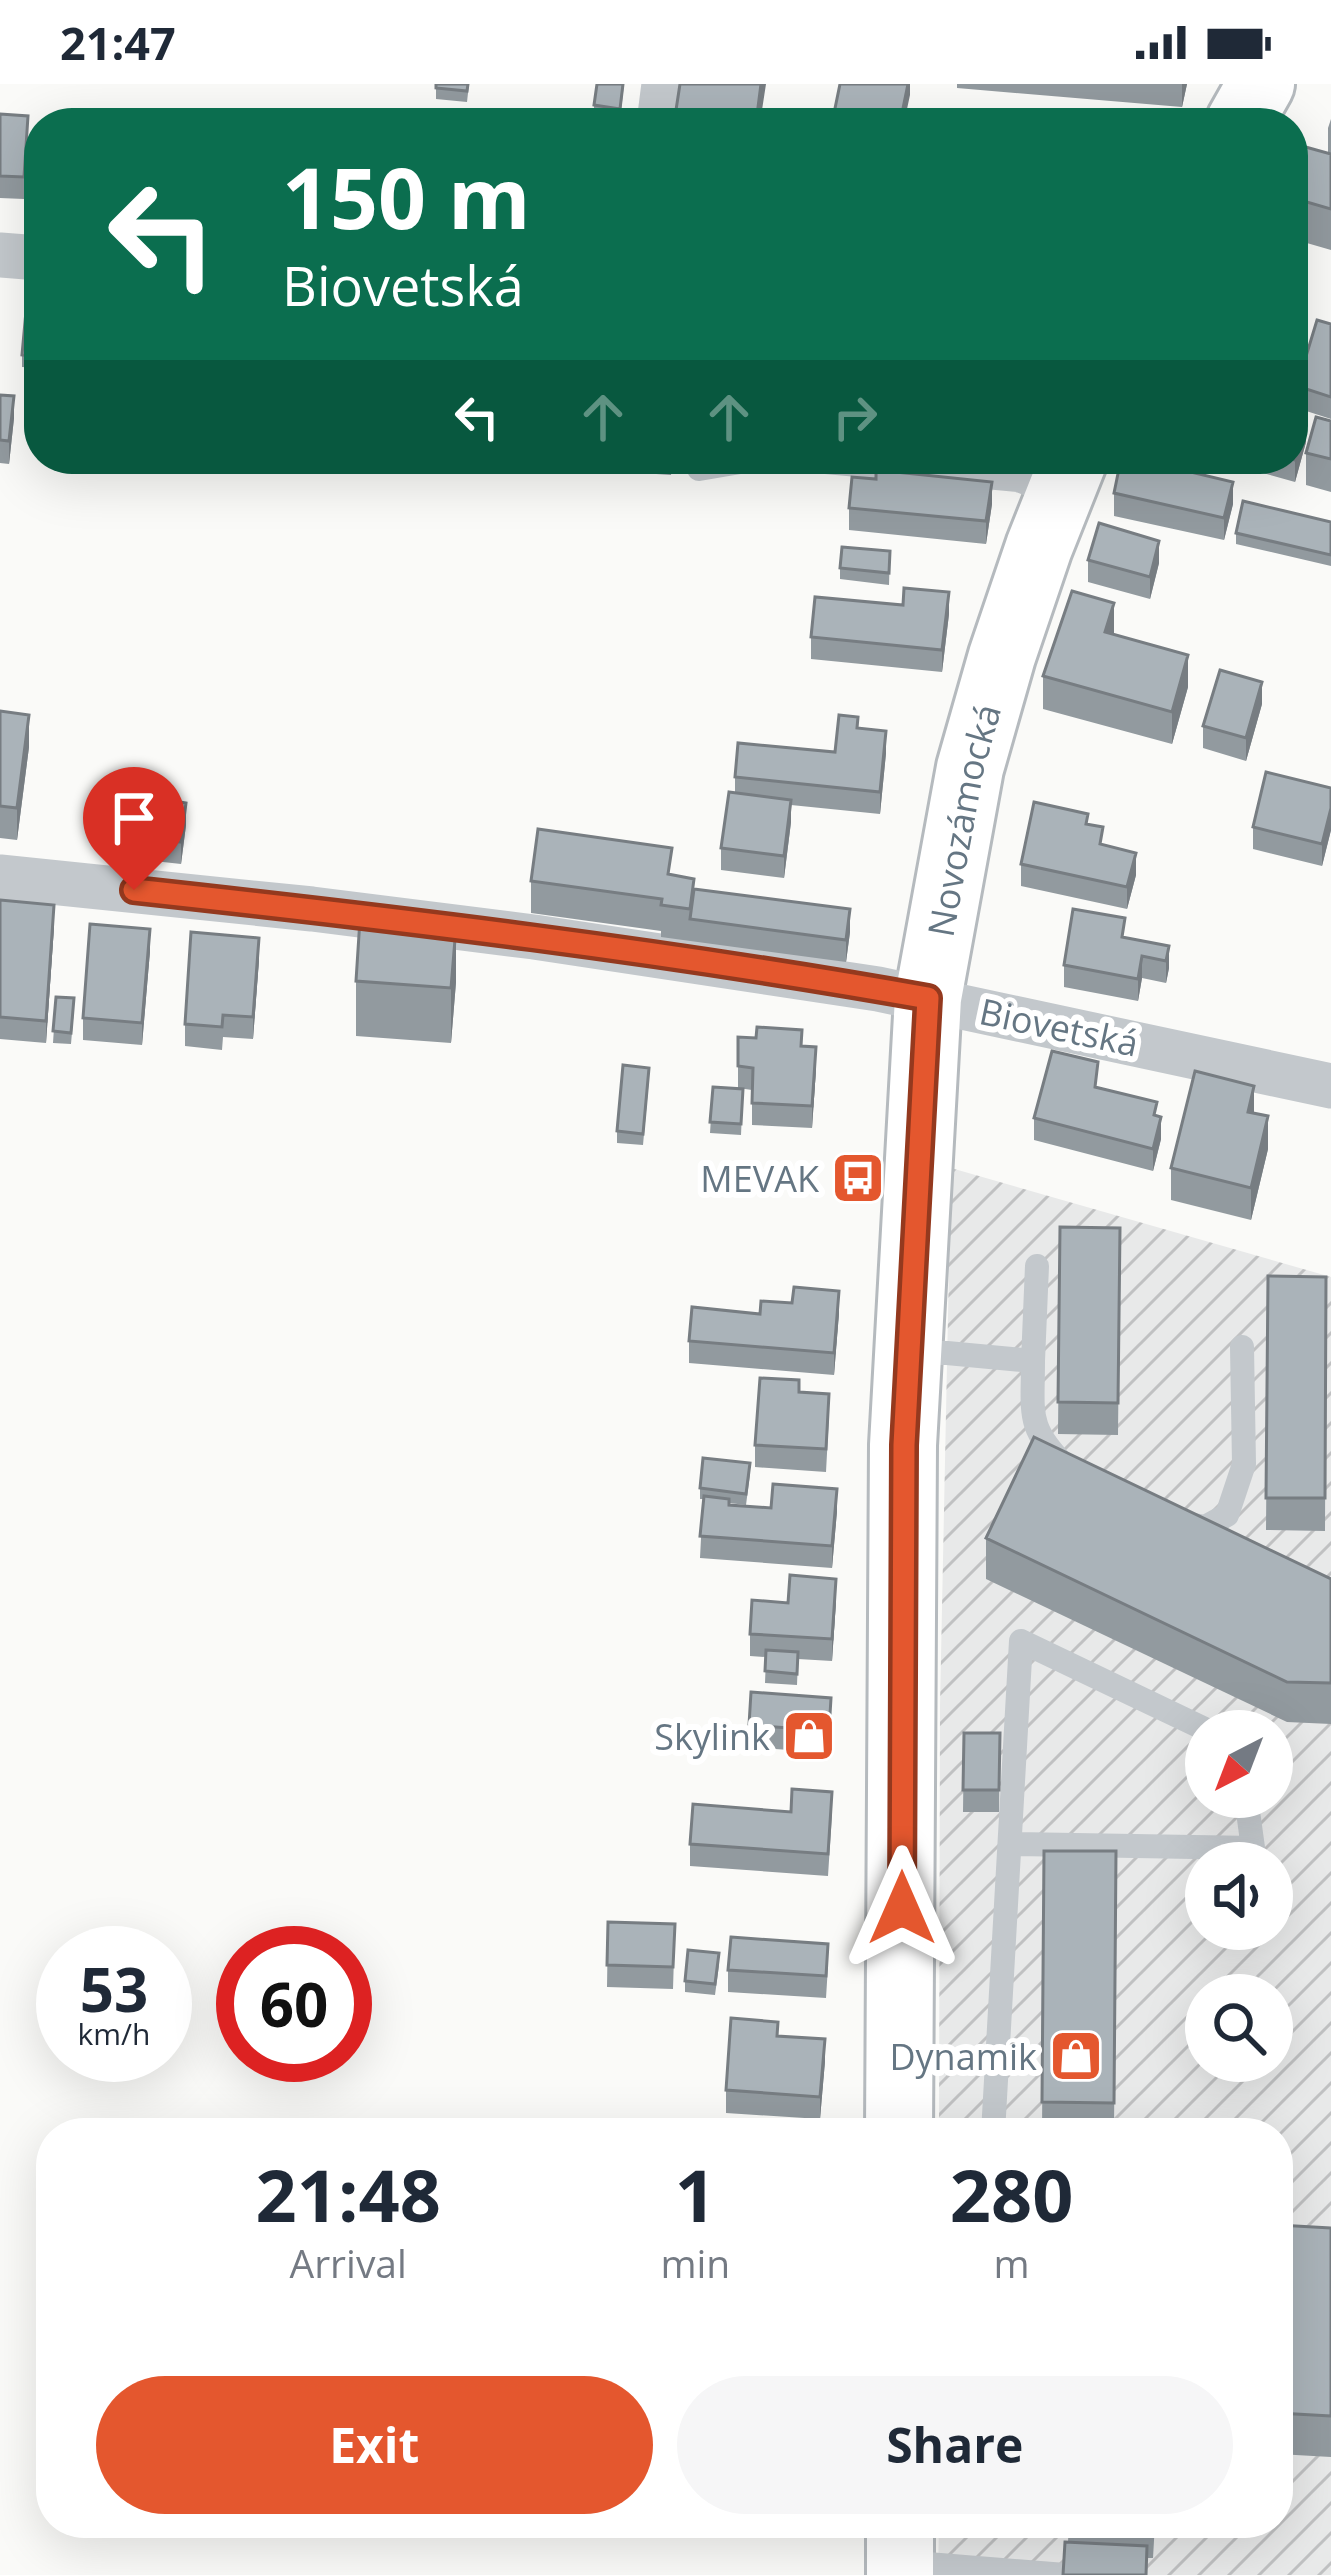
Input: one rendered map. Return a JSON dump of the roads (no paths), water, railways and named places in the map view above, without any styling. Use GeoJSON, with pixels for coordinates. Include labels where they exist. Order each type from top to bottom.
{"type":"FeatureCollection","features":[{"type":"Feature","properties":{"kind":"main road","name":"Novozámocká"},"geometry":{"type":"LineString","coordinates":[[899,2118],[903,1468],[928,998],[970,768],[1002,656],[1066,477]]}},
{"type":"Feature","properties":{"kind":"street","name":"Biovetská"},"geometry":{"type":"LineString","coordinates":[[0,877],[512,934],[928,998],[1331,1086]]}},
{"type":"Feature","properties":{"kind":"lane"},"geometry":{"type":"LineString","coordinates":[[954,474],[1018,480],[1066,477]]}},
{"type":"Feature","properties":{"kind":"lane"},"geometry":{"type":"LineString","coordinates":[[1036,1267],[1033,1423],[1049,1450],[1073,1475],[1091,1484]]}},
{"type":"Feature","properties":{"kind":"lane"},"geometry":{"type":"LineString","coordinates":[[1169,1520],[1205,1527],[1227,1515],[1244,1464],[1242,1347]]}},
{"type":"Feature","properties":{"kind":"lane"},"geometry":{"type":"LineString","coordinates":[[908,1354],[1034,1361]]}},
{"type":"Feature","properties":{"kind":"lane"},"geometry":{"type":"LineString","coordinates":[[994,2118],[1022,1641],[1185,1719]]}},
{"type":"Feature","properties":{"kind":"lane"},"geometry":{"type":"LineString","coordinates":[[1010,1844],[1252,1848],[1248,1818]]}},
{"type":"Feature","properties":{"kind":"lane"},"geometry":{"type":"LineString","coordinates":[[900,2553],[1065,2575]]}},
{"type":"Feature","properties":{"kind":"place","name":"MEVAK"},"geometry":{"type":"Point","coordinates":[858,1178]}},
{"type":"Feature","properties":{"kind":"place","name":"Skylink"},"geometry":{"type":"Point","coordinates":[809,1736]}},
{"type":"Feature","properties":{"kind":"place","name":"Dynamik"},"geometry":{"type":"Point","coordinates":[1076,2056]}}]}
